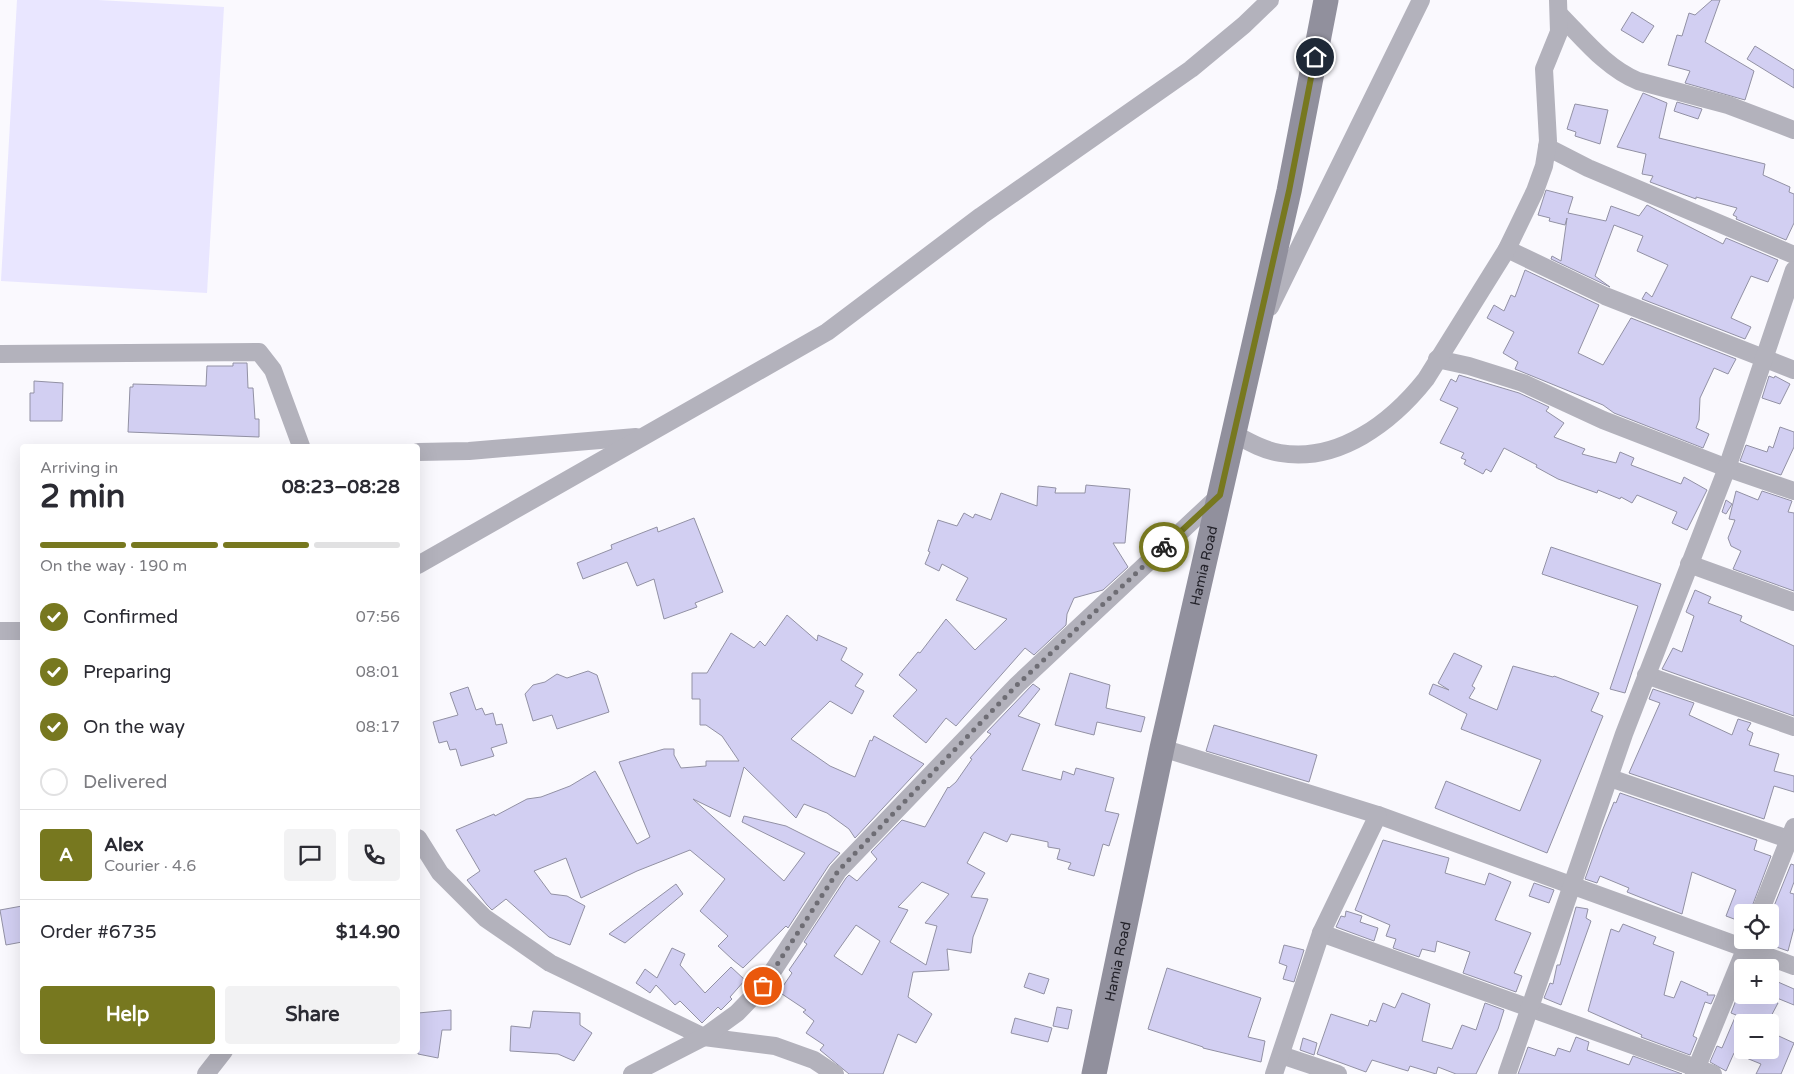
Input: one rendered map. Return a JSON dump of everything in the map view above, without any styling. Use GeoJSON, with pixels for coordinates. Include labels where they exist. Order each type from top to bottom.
{"type":"FeatureCollection","features":[{"type":"Feature","properties":{"kind":"street"},"geometry":{"type":"LineString","coordinates":[[420,564],[827,332],[981,216],[1190,69],[1270,0]]}},
{"type":"Feature","properties":{"kind":"street","name":"Hamia Road"},"geometry":{"type":"LineString","coordinates":[[1094,1074],[1162,748],[1289,191],[1326,0]]}},
{"type":"Feature","properties":{"kind":"street"},"geometry":{"type":"LineString","coordinates":[[1256,335],[1421,0]]}},
{"type":"Feature","properties":{"kind":"street"},"geometry":{"type":"LineString","coordinates":[[1559,7],[1604,58],[1625,76],[1728,105],[1794,130]]}},
{"type":"Feature","properties":{"kind":"street"},"geometry":{"type":"LineString","coordinates":[[1234,434],[1260,448],[1299,454],[1316,454],[1359,438],[1390,418],[1410,398],[1507,249],[1536,191],[1544,166],[1547,147],[1543,75],[1547,59],[1559,32],[1559,7]]}},
{"type":"Feature","properties":{"kind":"street"},"geometry":{"type":"LineString","coordinates":[[1547,147],[1588,168],[1794,255]]}},
{"type":"Feature","properties":{"kind":"street"},"geometry":{"type":"LineString","coordinates":[[1507,249],[1606,296],[1794,370]]}},
{"type":"Feature","properties":{"kind":"street"},"geometry":{"type":"LineString","coordinates":[[1507,1074],[1646,675],[1727,468],[1794,270]]}},
{"type":"Feature","properties":{"kind":"street"},"geometry":{"type":"LineString","coordinates":[[0,354],[259,352],[273,370],[300,444]]}},
{"type":"Feature","properties":{"kind":"street"},"geometry":{"type":"LineString","coordinates":[[1437,359],[1469,366],[1523,382],[1603,420],[1727,468],[1794,491]]}},
{"type":"Feature","properties":{"kind":"street"},"geometry":{"type":"LineString","coordinates":[[420,452],[469,451],[640,437]]}},
{"type":"Feature","properties":{"kind":"street"},"geometry":{"type":"LineString","coordinates":[[632,1074],[704,1037],[737,1013],[763,986],[838,871],[1017,685],[1220,495]]}},
{"type":"Feature","properties":{"kind":"street"},"geometry":{"type":"LineString","coordinates":[[1690,564],[1794,602]]}},
{"type":"Feature","properties":{"kind":"street"},"geometry":{"type":"LineString","coordinates":[[0,631],[20,631]]}},
{"type":"Feature","properties":{"kind":"street"},"geometry":{"type":"LineString","coordinates":[[1646,675],[1794,727]]}},
{"type":"Feature","properties":{"kind":"street"},"geometry":{"type":"LineString","coordinates":[[1162,748],[1378,815],[1734,940]]}},
{"type":"Feature","properties":{"kind":"street"},"geometry":{"type":"LineString","coordinates":[[1610,778],[1792,836],[1763,904]]}},
{"type":"Feature","properties":{"kind":"street"},"geometry":{"type":"LineString","coordinates":[[1274,1074],[1321,933],[1378,815]]}},
{"type":"Feature","properties":{"kind":"street"},"geometry":{"type":"LineString","coordinates":[[420,841],[440,872],[485,918],[550,963],[704,1037],[775,1046],[814,1060],[834,1074]]}},
{"type":"Feature","properties":{"kind":"street"},"geometry":{"type":"LineString","coordinates":[[1321,933],[1530,1007],[1695,1071],[1713,1074]]}},
{"type":"Feature","properties":{"kind":"street"},"geometry":{"type":"LineString","coordinates":[[1695,1071],[1745,949]]}},
{"type":"Feature","properties":{"kind":"street"},"geometry":{"type":"LineString","coordinates":[[1756,949],[1794,966]]}},
{"type":"Feature","properties":{"kind":"street"},"geometry":{"type":"LineString","coordinates":[[206,1074],[222,1054]]}},
{"type":"Feature","properties":{"kind":"street"},"geometry":{"type":"LineString","coordinates":[[1281,1055],[1338,1074]]}},
{"type":"Feature","properties":{"kind":"shaded area"},"geometry":{"type":"Polygon","coordinates":[[[17,0],[98,0],[224,7],[207,293],[1,281],[17,0]]]}},
{"type":"Feature","properties":{"kind":"building"},"geometry":{"type":"Polygon","coordinates":[[[1712,0],[1720,0],[1705,42],[1754,71],[1745,100],[1685,83],[1690,71],[1668,65],[1677,35],[1682,36],[1689,13],[1695,15],[1712,0]]]}},
{"type":"Feature","properties":{"kind":"building"},"geometry":{"type":"Polygon","coordinates":[[[1632,12],[1654,26],[1643,43],[1621,30],[1632,12]]]}},
{"type":"Feature","properties":{"kind":"building"},"geometry":{"type":"Polygon","coordinates":[[[1755,46],[1794,70],[1794,88],[1747,59],[1755,46]]]}},
{"type":"Feature","properties":{"kind":"building"},"geometry":{"type":"Polygon","coordinates":[[[1643,93],[1667,103],[1659,138],[1765,164],[1763,175],[1790,187],[1789,192],[1794,194],[1794,223],[1786,240],[1736,219],[1737,217],[1733,215],[1737,208],[1696,197],[1696,199],[1650,182],[1653,176],[1642,174],[1646,154],[1617,147],[1643,93]]]}},
{"type":"Feature","properties":{"kind":"building"},"geometry":{"type":"Polygon","coordinates":[[[1677,102],[1702,109],[1698,119],[1674,111],[1677,102]]]}},
{"type":"Feature","properties":{"kind":"building"},"geometry":{"type":"Polygon","coordinates":[[[1575,104],[1608,110],[1600,144],[1575,136],[1576,132],[1567,129],[1575,104]]]}},
{"type":"Feature","properties":{"kind":"building"},"geometry":{"type":"Polygon","coordinates":[[[1546,190],[1573,197],[1568,213],[1606,221],[1611,206],[1639,216],[1647,205],[1723,244],[1726,238],[1778,260],[1768,282],[1751,276],[1731,318],[1751,327],[1745,339],[1642,299],[1646,292],[1652,297],[1668,265],[1637,251],[1643,236],[1614,225],[1595,276],[1610,287],[1551,259],[1552,256],[1561,261],[1567,218],[1565,225],[1549,221],[1550,218],[1538,215],[1546,190]]]}},
{"type":"Feature","properties":{"kind":"building"},"geometry":{"type":"Polygon","coordinates":[[[1525,270],[1599,305],[1578,353],[1603,365],[1631,318],[1736,359],[1728,374],[1714,368],[1700,398],[1699,420],[1696,428],[1709,434],[1703,448],[1614,413],[1603,405],[1515,369],[1518,362],[1503,353],[1514,332],[1487,318],[1494,305],[1504,311],[1511,295],[1515,297],[1525,270]]]}},
{"type":"Feature","properties":{"kind":"building"},"geometry":{"type":"Polygon","coordinates":[[[233,363],[247,363],[248,388],[253,388],[255,419],[259,419],[259,437],[128,432],[130,387],[133,387],[133,384],[206,386],[207,366],[233,366],[233,363]]]}},
{"type":"Feature","properties":{"kind":"building"},"geometry":{"type":"Polygon","coordinates":[[[1459,375],[1519,393],[1549,407],[1546,411],[1564,423],[1554,437],[1585,449],[1582,454],[1616,463],[1620,452],[1634,458],[1631,465],[1681,484],[1684,477],[1707,490],[1687,530],[1672,523],[1677,512],[1637,495],[1632,503],[1621,497],[1620,499],[1598,490],[1597,493],[1558,479],[1536,467],[1537,465],[1504,448],[1491,472],[1486,469],[1483,474],[1464,464],[1466,460],[1461,458],[1464,453],[1440,443],[1458,408],[1440,400],[1451,379],[1456,382],[1459,375]]]}},
{"type":"Feature","properties":{"kind":"building"},"geometry":{"type":"Polygon","coordinates":[[[1769,376],[1774,378],[1775,376],[1790,384],[1780,404],[1762,398],[1769,376]]]}},
{"type":"Feature","properties":{"kind":"building"},"geometry":{"type":"Polygon","coordinates":[[[34,381],[63,383],[62,421],[30,421],[30,393],[34,393],[34,381]]]}},
{"type":"Feature","properties":{"kind":"building"},"geometry":{"type":"Polygon","coordinates":[[[1780,427],[1794,432],[1794,447],[1781,475],[1740,461],[1746,445],[1767,452],[1769,446],[1773,448],[1780,427]]]}},
{"type":"Feature","properties":{"kind":"building"},"geometry":{"type":"Polygon","coordinates":[[[1086,485],[1130,489],[1125,543],[1113,543],[1128,567],[1103,590],[1074,598],[1067,614],[1066,625],[1034,655],[1025,648],[956,726],[946,718],[926,743],[893,716],[917,690],[899,675],[918,652],[920,653],[946,619],[975,650],[1007,619],[956,600],[968,578],[942,564],[939,571],[925,564],[938,520],[957,526],[964,513],[973,518],[975,514],[991,520],[1001,493],[1037,506],[1038,486],[1056,488],[1055,493],[1085,493],[1086,485]]]}},
{"type":"Feature","properties":{"kind":"building"},"geometry":{"type":"Polygon","coordinates":[[[1736,491],[1758,500],[1762,491],[1792,501],[1788,512],[1794,513],[1794,591],[1733,569],[1741,551],[1731,546],[1728,538],[1735,520],[1729,519],[1736,491]]]}},
{"type":"Feature","properties":{"kind":"building"},"geometry":{"type":"Polygon","coordinates":[[[1726,500],[1732,504],[1726,514],[1722,512],[1726,500]]]}},
{"type":"Feature","properties":{"kind":"building"},"geometry":{"type":"Polygon","coordinates":[[[694,518],[723,592],[695,603],[697,607],[664,619],[654,579],[637,586],[627,562],[583,579],[577,563],[612,549],[611,545],[657,527],[658,532],[694,518]]]}},
{"type":"Feature","properties":{"kind":"building"},"geometry":{"type":"Polygon","coordinates":[[[1551,547],[1661,584],[1625,693],[1610,689],[1638,606],[1542,574],[1551,547]]]}},
{"type":"Feature","properties":{"kind":"building"},"geometry":{"type":"Polygon","coordinates":[[[1695,590],[1711,597],[1708,603],[1742,616],[1740,621],[1794,646],[1794,716],[1662,669],[1673,648],[1682,652],[1694,616],[1686,612],[1695,590]]]}},
{"type":"Feature","properties":{"kind":"building"},"geometry":{"type":"Polygon","coordinates":[[[787,615],[817,641],[818,635],[847,648],[841,660],[863,674],[855,686],[864,691],[852,714],[830,701],[791,739],[830,766],[855,777],[870,740],[872,741],[874,736],[924,764],[855,838],[849,829],[827,813],[804,804],[796,818],[744,767],[730,817],[693,799],[784,881],[805,853],[742,822],[744,816],[786,826],[840,853],[829,865],[788,928],[786,926],[743,968],[718,946],[728,936],[700,911],[725,879],[690,850],[637,871],[581,898],[566,858],[534,871],[551,894],[567,896],[585,906],[570,945],[549,937],[506,899],[492,910],[487,905],[467,880],[480,871],[456,830],[494,814],[495,816],[527,799],[541,797],[570,786],[595,771],[637,844],[650,837],[619,762],[664,749],[674,749],[674,755],[681,768],[706,766],[706,761],[739,761],[722,736],[706,725],[700,725],[700,699],[692,699],[692,673],[707,673],[731,633],[754,648],[760,641],[765,646],[787,615]]]}},
{"type":"Feature","properties":{"kind":"building"},"geometry":{"type":"Polygon","coordinates":[[[1454,653],[1482,666],[1472,686],[1475,688],[1469,698],[1497,710],[1513,666],[1554,676],[1599,693],[1591,711],[1603,716],[1547,853],[1435,808],[1446,781],[1520,811],[1541,760],[1461,729],[1467,714],[1429,694],[1433,684],[1449,690],[1438,683],[1454,653]]]}},
{"type":"Feature","properties":{"kind":"building"},"geometry":{"type":"Polygon","coordinates":[[[588,671],[597,675],[609,712],[557,729],[552,715],[533,721],[525,694],[533,685],[545,682],[557,674],[567,678],[588,671]]]}},
{"type":"Feature","properties":{"kind":"building"},"geometry":{"type":"Polygon","coordinates":[[[1070,673],[1110,685],[1106,708],[1145,717],[1141,732],[1097,722],[1094,735],[1055,725],[1070,673]]]}},
{"type":"Feature","properties":{"kind":"building"},"geometry":{"type":"Polygon","coordinates":[[[1033,684],[1040,689],[1018,716],[1040,724],[1022,770],[1061,780],[1063,771],[1074,775],[1076,768],[1114,778],[1105,811],[1119,814],[1109,846],[1103,844],[1094,876],[1068,869],[1071,863],[1057,859],[1060,849],[1048,847],[1048,842],[1011,834],[1007,842],[984,832],[967,863],[985,873],[971,897],[988,899],[973,937],[971,953],[947,949],[949,970],[913,972],[908,997],[932,1014],[916,1043],[898,1034],[883,1074],[849,1074],[820,1050],[824,1045],[806,1033],[814,1021],[803,1012],[806,1010],[779,992],[792,973],[789,970],[807,944],[804,942],[846,878],[849,875],[857,881],[877,859],[871,852],[902,820],[925,827],[948,787],[956,782],[972,759],[970,758],[991,734],[987,732],[1033,684]],[[922,882],[898,907],[908,910],[890,942],[926,965],[937,926],[925,923],[949,894],[922,882]],[[856,925],[834,956],[862,975],[880,941],[856,925]]]}},
{"type":"Feature","properties":{"kind":"building"},"geometry":{"type":"Polygon","coordinates":[[[468,687],[476,710],[482,708],[485,715],[493,713],[496,725],[502,724],[507,743],[491,748],[494,756],[461,766],[456,749],[450,750],[447,741],[439,743],[433,722],[458,715],[450,693],[468,687]]]}},
{"type":"Feature","properties":{"kind":"building"},"geometry":{"type":"Polygon","coordinates":[[[1653,689],[1694,703],[1689,715],[1732,735],[1738,719],[1751,723],[1747,730],[1753,733],[1749,745],[1779,754],[1774,771],[1794,776],[1794,792],[1774,786],[1764,819],[1629,773],[1660,703],[1649,699],[1653,689]]]}},
{"type":"Feature","properties":{"kind":"building"},"geometry":{"type":"Polygon","coordinates":[[[1214,725],[1317,755],[1309,782],[1206,751],[1214,725]]]}},
{"type":"Feature","properties":{"kind":"building"},"geometry":{"type":"Polygon","coordinates":[[[1620,793],[1757,840],[1754,850],[1771,856],[1753,904],[1734,904],[1734,919],[1726,916],[1736,890],[1692,872],[1682,914],[1627,892],[1629,888],[1600,876],[1597,883],[1585,879],[1614,802],[1616,803],[1620,793]]]}},
{"type":"Feature","properties":{"kind":"building"},"geometry":{"type":"Polygon","coordinates":[[[1383,840],[1449,858],[1445,873],[1485,885],[1489,873],[1511,882],[1495,920],[1531,933],[1514,973],[1522,976],[1516,992],[1463,973],[1470,952],[1437,941],[1435,952],[1422,949],[1419,957],[1393,948],[1396,939],[1386,936],[1390,925],[1355,910],[1383,840]]]}},
{"type":"Feature","properties":{"kind":"building"},"geometry":{"type":"Polygon","coordinates":[[[1791,864],[1794,865],[1794,882],[1790,893],[1794,894],[1794,928],[1788,951],[1779,948],[1779,904],[1775,904],[1791,864]]]}},
{"type":"Feature","properties":{"kind":"building"},"geometry":{"type":"Polygon","coordinates":[[[1534,883],[1554,890],[1549,903],[1529,896],[1534,883]]]}},
{"type":"Feature","properties":{"kind":"building"},"geometry":{"type":"Polygon","coordinates":[[[676,884],[683,894],[625,943],[609,934],[676,884]]]}},
{"type":"Feature","properties":{"kind":"building"},"geometry":{"type":"Polygon","coordinates":[[[20,906],[20,942],[6,945],[0,910],[20,906]]]}},
{"type":"Feature","properties":{"kind":"building"},"geometry":{"type":"Polygon","coordinates":[[[1576,907],[1588,909],[1586,918],[1591,921],[1561,1005],[1544,998],[1550,983],[1553,984],[1557,965],[1560,965],[1576,907]]]}},
{"type":"Feature","properties":{"kind":"building"},"geometry":{"type":"Polygon","coordinates":[[[1346,911],[1362,916],[1360,922],[1378,928],[1374,941],[1336,927],[1341,916],[1345,917],[1346,911]]]}},
{"type":"Feature","properties":{"kind":"building"},"geometry":{"type":"Polygon","coordinates":[[[1623,924],[1656,937],[1653,944],[1674,952],[1664,995],[1674,998],[1681,981],[1708,993],[1707,995],[1715,995],[1711,1004],[1705,1002],[1693,1036],[1697,1038],[1690,1055],[1641,1037],[1642,1035],[1588,1011],[1611,929],[1619,932],[1623,924]]]}},
{"type":"Feature","properties":{"kind":"building"},"geometry":{"type":"Polygon","coordinates":[[[1284,945],[1304,950],[1294,982],[1283,979],[1287,966],[1279,963],[1284,945]]]}},
{"type":"Feature","properties":{"kind":"building"},"geometry":{"type":"Polygon","coordinates":[[[672,948],[685,954],[680,965],[705,993],[731,967],[745,980],[730,997],[732,999],[721,1010],[718,1007],[702,1023],[680,1001],[675,1005],[656,985],[650,993],[636,983],[645,969],[657,978],[672,948]]]}},
{"type":"Feature","properties":{"kind":"building"},"geometry":{"type":"Polygon","coordinates":[[[1167,968],[1261,998],[1248,1037],[1265,1041],[1261,1062],[1203,1048],[1148,1029],[1167,968]]]}},
{"type":"Feature","properties":{"kind":"building"},"geometry":{"type":"Polygon","coordinates":[[[1029,973],[1049,979],[1044,994],[1024,987],[1029,973]]]}},
{"type":"Feature","properties":{"kind":"building"},"geometry":{"type":"Polygon","coordinates":[[[1779,982],[1794,989],[1794,1005],[1779,999],[1779,982]]]}},
{"type":"Feature","properties":{"kind":"building"},"geometry":{"type":"Polygon","coordinates":[[[1402,993],[1430,1004],[1422,1041],[1452,1049],[1462,1025],[1476,1030],[1485,1003],[1504,1010],[1498,1029],[1476,1074],[1456,1074],[1438,1067],[1436,1074],[1410,1066],[1408,1071],[1372,1060],[1366,1072],[1317,1054],[1331,1014],[1368,1026],[1370,1020],[1376,1022],[1383,1003],[1395,1008],[1402,993]]]}},
{"type":"Feature","properties":{"kind":"building"},"geometry":{"type":"Polygon","coordinates":[[[1734,1004],[1777,1004],[1772,1014],[1731,1013],[1734,1004]]]}},
{"type":"Feature","properties":{"kind":"building"},"geometry":{"type":"Polygon","coordinates":[[[1057,1007],[1072,1010],[1068,1029],[1053,1026],[1057,1007]]]}},
{"type":"Feature","properties":{"kind":"building"},"geometry":{"type":"Polygon","coordinates":[[[451,1010],[451,1030],[442,1030],[438,1058],[418,1054],[420,1054],[420,1013],[451,1010]]]}},
{"type":"Feature","properties":{"kind":"building"},"geometry":{"type":"Polygon","coordinates":[[[533,1011],[580,1013],[580,1025],[592,1033],[574,1061],[558,1054],[510,1051],[511,1026],[530,1028],[533,1011]]]}},
{"type":"Feature","properties":{"kind":"building"},"geometry":{"type":"Polygon","coordinates":[[[1015,1018],[1052,1028],[1048,1042],[1011,1033],[1015,1018]]]}},
{"type":"Feature","properties":{"kind":"building"},"geometry":{"type":"Polygon","coordinates":[[[1734,1020],[1734,1053],[1726,1071],[1710,1062],[1717,1046],[1722,1048],[1734,1020]]]}},
{"type":"Feature","properties":{"kind":"building"},"geometry":{"type":"Polygon","coordinates":[[[1779,1036],[1794,1043],[1781,1074],[1756,1074],[1761,1064],[1749,1059],[1779,1059],[1779,1036]]]}},
{"type":"Feature","properties":{"kind":"building"},"geometry":{"type":"Polygon","coordinates":[[[1576,1037],[1589,1042],[1587,1050],[1629,1065],[1633,1056],[1682,1074],[1518,1074],[1528,1047],[1555,1056],[1558,1048],[1570,1052],[1576,1037]]]}},
{"type":"Feature","properties":{"kind":"building"},"geometry":{"type":"Polygon","coordinates":[[[1303,1038],[1317,1043],[1314,1055],[1300,1050],[1303,1038]]]}},
{"type":"Feature","properties":{"kind":"way so far"},"geometry":{"type":"LineString","coordinates":[[763,986],[838,871],[1017,685],[1164,547]]}},
{"type":"Feature","properties":{"kind":"route"},"geometry":{"type":"LineString","coordinates":[[1164,547],[1220,495],[1289,191],[1315,57]]}}]}
